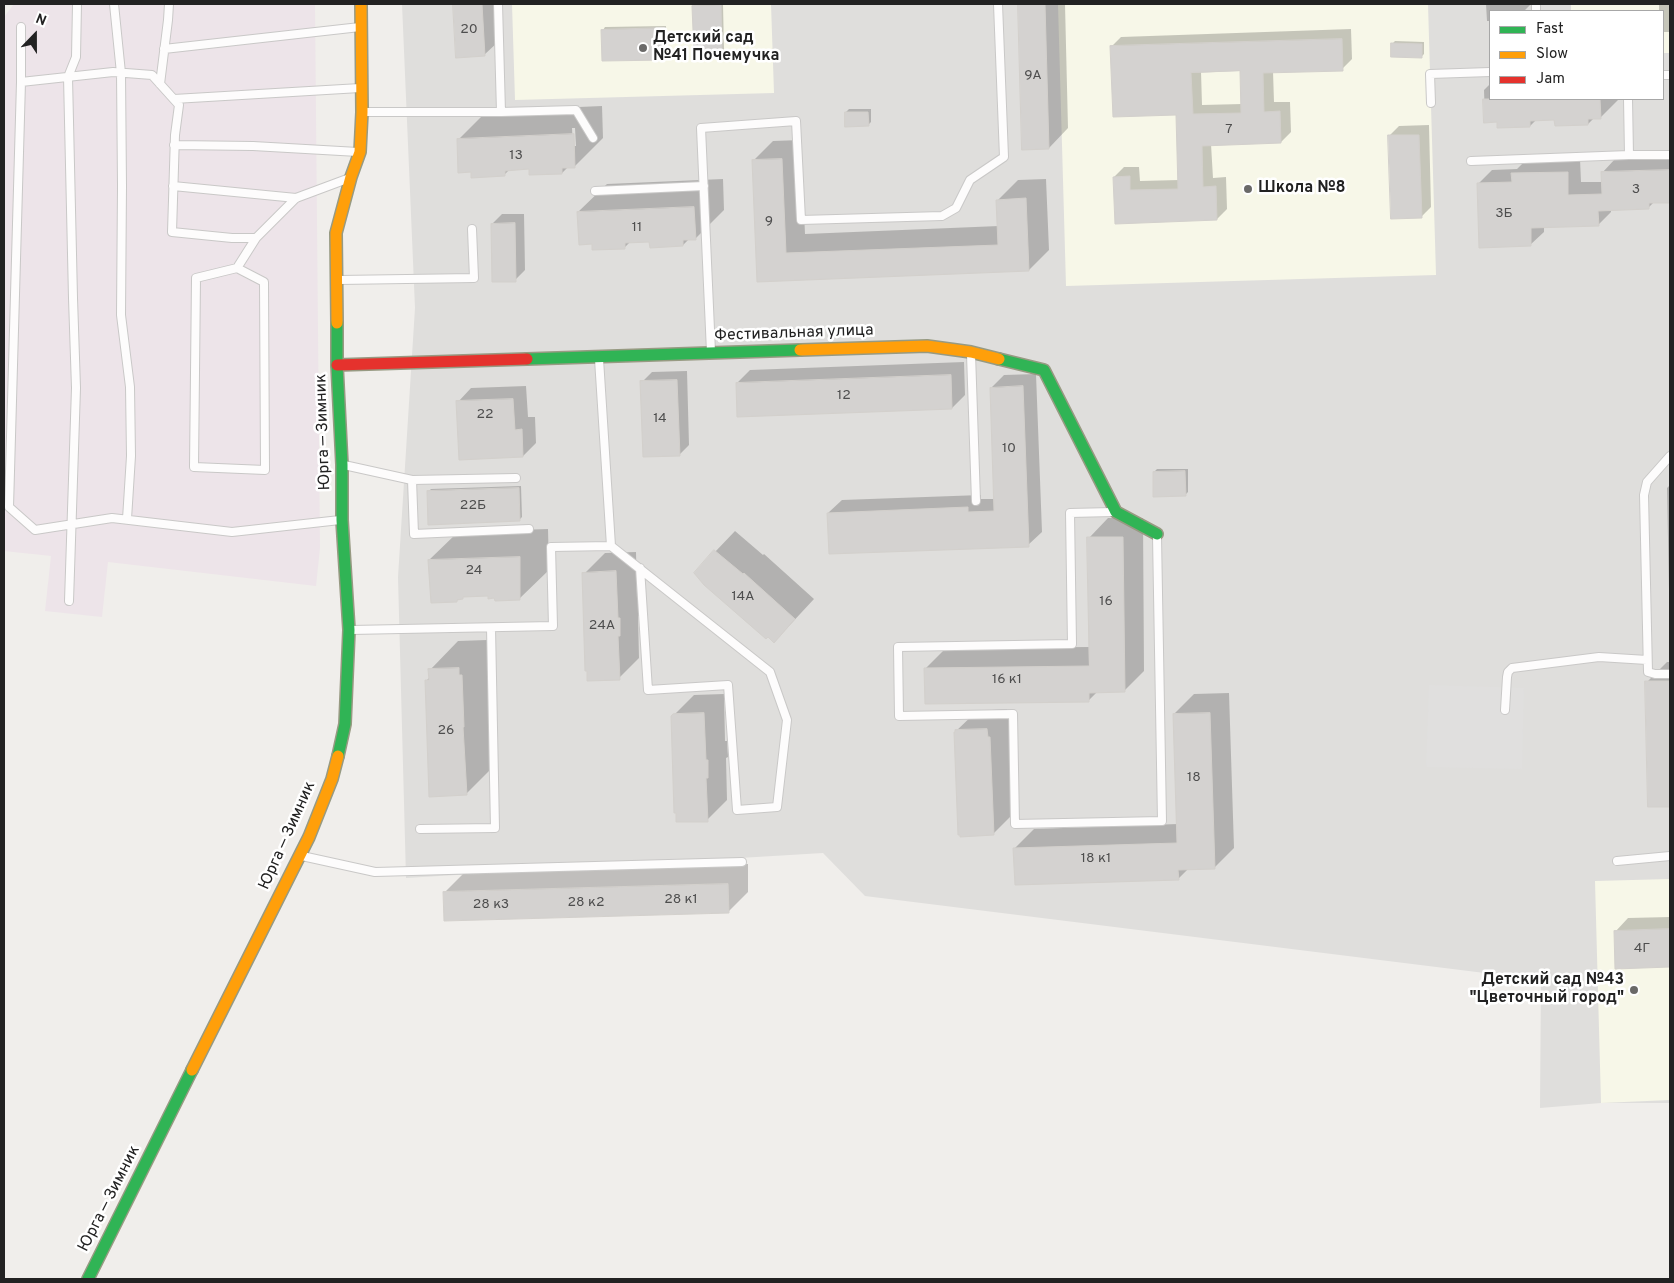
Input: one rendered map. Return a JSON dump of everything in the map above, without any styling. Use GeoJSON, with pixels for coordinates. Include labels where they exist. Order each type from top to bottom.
{"type":"FeatureCollection","features":[{"type":"Feature","properties":{"kind":"street","name":"Юрга — Зимник"},"geometry":{"type":"LineString","coordinates":[[88,1279],[309,837],[332,779],[345,724],[349,630],[342,520],[336,233],[351,177],[360,152],[362,112],[361,4]]}},
{"type":"Feature","properties":{"kind":"street","name":"Фестивальная улица"},"geometry":{"type":"LineString","coordinates":[[338,364],[927,346],[971,352],[1044,370],[1116,512]]}},
{"type":"Feature","properties":{"kind":"street"},"geometry":{"type":"LineString","coordinates":[[1116,512],[1157,534]]}},
{"type":"Feature","properties":{"kind":"lane"},"geometry":{"type":"LineString","coordinates":[[69,601],[76,388],[68,77],[76,57],[77,4]]}},
{"type":"Feature","properties":{"kind":"lane"},"geometry":{"type":"LineString","coordinates":[[114,4],[121,73],[122,315],[130,388],[131,456],[127,519]]}},
{"type":"Feature","properties":{"kind":"lane"},"geometry":{"type":"LineString","coordinates":[[160,84],[169,4]]}},
{"type":"Feature","properties":{"kind":"lane"},"geometry":{"type":"LineString","coordinates":[[498,4],[501,112]]}},
{"type":"Feature","properties":{"kind":"lane"},"geometry":{"type":"LineString","coordinates":[[711,353],[701,128],[796,121],[801,220],[942,216],[956,208],[970,180],[1004,157],[998,4]]}},
{"type":"Feature","properties":{"kind":"lane"},"geometry":{"type":"LineString","coordinates":[[21,27],[9,507],[35,530],[112,518],[232,532],[342,520]]}},
{"type":"Feature","properties":{"kind":"lane"},"geometry":{"type":"LineString","coordinates":[[164,49],[362,27]]}},
{"type":"Feature","properties":{"kind":"lane"},"geometry":{"type":"LineString","coordinates":[[21,82],[113,72],[152,75],[179,105],[174,145],[172,232],[232,238],[256,238]]}},
{"type":"Feature","properties":{"kind":"lane"},"geometry":{"type":"LineString","coordinates":[[1431,103],[1430,74],[1489,72]]}},
{"type":"Feature","properties":{"kind":"lane"},"geometry":{"type":"LineString","coordinates":[[174,99],[362,88]]}},
{"type":"Feature","properties":{"kind":"lane"},"geometry":{"type":"LineString","coordinates":[[1628,100],[1629,155]]}},
{"type":"Feature","properties":{"kind":"lane"},"geometry":{"type":"LineString","coordinates":[[362,112],[576,110],[593,138]]}},
{"type":"Feature","properties":{"kind":"lane"},"geometry":{"type":"LineString","coordinates":[[174,145],[253,146],[360,152]]}},
{"type":"Feature","properties":{"kind":"lane"},"geometry":{"type":"LineString","coordinates":[[1471,160],[1670,155]]}},
{"type":"Feature","properties":{"kind":"lane"},"geometry":{"type":"LineString","coordinates":[[237,268],[264,282],[265,470],[194,467],[196,278],[237,268],[256,238],[296,198],[351,177]]}},
{"type":"Feature","properties":{"kind":"lane"},"geometry":{"type":"LineString","coordinates":[[174,186],[296,198]]}},
{"type":"Feature","properties":{"kind":"lane"},"geometry":{"type":"LineString","coordinates":[[595,190],[704,186]]}},
{"type":"Feature","properties":{"kind":"lane"},"geometry":{"type":"LineString","coordinates":[[337,280],[474,278],[472,229]]}},
{"type":"Feature","properties":{"kind":"lane"},"geometry":{"type":"LineString","coordinates":[[971,352],[976,500]]}},
{"type":"Feature","properties":{"kind":"lane"},"geometry":{"type":"LineString","coordinates":[[599,356],[611,546]]}},
{"type":"Feature","properties":{"kind":"lane"},"geometry":{"type":"LineString","coordinates":[[1670,456],[1650,477],[1644,488],[1648,672],[1651,674],[1670,674]]}},
{"type":"Feature","properties":{"kind":"lane"},"geometry":{"type":"LineString","coordinates":[[342,465],[412,480],[516,478]]}},
{"type":"Feature","properties":{"kind":"lane"},"geometry":{"type":"LineString","coordinates":[[412,480],[414,534],[528,529]]}},
{"type":"Feature","properties":{"kind":"lane"},"geometry":{"type":"LineString","coordinates":[[1116,512],[1070,513],[1072,644],[898,647],[899,716],[1013,714],[1015,824],[1162,821],[1157,534]]}},
{"type":"Feature","properties":{"kind":"lane"},"geometry":{"type":"LineString","coordinates":[[349,630],[552,626],[551,547],[611,546],[640,568],[770,672],[787,720],[777,807],[737,810],[728,685],[648,690],[640,568]]}},
{"type":"Feature","properties":{"kind":"lane"},"geometry":{"type":"LineString","coordinates":[[420,829],[495,828],[491,628]]}},
{"type":"Feature","properties":{"kind":"lane"},"geometry":{"type":"LineString","coordinates":[[1506,710],[1507,677],[1512,668],[1599,657],[1648,660]]}},
{"type":"Feature","properties":{"kind":"lane"},"geometry":{"type":"LineString","coordinates":[[300,855],[374,872],[742,862]]}},
{"type":"Feature","properties":{"kind":"lane"},"geometry":{"type":"LineString","coordinates":[[1617,861],[1670,856]]}},
{"type":"Feature","properties":{"kind":"shaded area"},"geometry":{"type":"Polygon","coordinates":[[[14,4],[315,4],[320,548],[316,586],[108,562],[102,617],[45,611],[51,556],[4,551],[4,17],[14,4]]]}},
{"type":"Feature","properties":{"kind":"shaded area"},"geometry":{"type":"Polygon","coordinates":[[[402,4],[1670,4],[1670,1103],[1601,1103],[1540,1108],[1541,980],[865,896],[823,853],[406,878],[398,577],[415,308],[402,4]]]}},
{"type":"Feature","properties":{"kind":"shaded area","name":"Детский сад №41 Почемучка"},"geometry":{"type":"Polygon","coordinates":[[[512,4],[771,4],[774,93],[515,100],[512,4]]]}},
{"type":"Feature","properties":{"kind":"shaded area","name":"Школа №8"},"geometry":{"type":"Polygon","coordinates":[[[1058,4],[1428,4],[1436,275],[1066,286],[1058,4]]]}},
{"type":"Feature","properties":{"kind":"shaded area"},"geometry":{"type":"Polygon","coordinates":[[[1571,4],[1670,4],[1670,53],[1664,53],[1664,10],[1571,10],[1571,4]]]}},
{"type":"Feature","properties":{"kind":"shaded area"},"geometry":{"type":"Polygon","coordinates":[[[1429,685],[1524,688],[1522,769],[1426,767],[1429,685]]]}},
{"type":"Feature","properties":{"kind":"shaded area","name":"Детский сад №43 \"Цветочный город\""},"geometry":{"type":"Polygon","coordinates":[[[1670,879],[1670,1100],[1601,1103],[1595,881],[1670,879]]]}},
{"type":"Feature","properties":{"kind":"building"},"geometry":{"type":"Polygon","coordinates":[[[453,4],[482,4],[485,56],[456,58],[453,4]]]}},
{"type":"Feature","properties":{"kind":"building"},"geometry":{"type":"Polygon","coordinates":[[[1018,4],[1045,4],[1049,149],[1022,150],[1018,4]]]}},
{"type":"Feature","properties":{"kind":"building"},"geometry":{"type":"Polygon","coordinates":[[[721,5],[722,54],[694,54],[692,6],[721,5]]]}},
{"type":"Feature","properties":{"kind":"building"},"geometry":{"type":"Polygon","coordinates":[[[664,28],[665,60],[602,61],[601,30],[664,28]]]}},
{"type":"Feature","properties":{"kind":"building"},"geometry":{"type":"Polygon","coordinates":[[[1342,39],[1343,71],[1263,73],[1264,112],[1280,111],[1281,143],[1202,146],[1203,187],[1216,186],[1217,220],[1115,224],[1113,177],[1130,176],[1130,190],[1178,189],[1176,115],[1113,117],[1110,46],[1342,39]],[[1240,71],[1191,73],[1193,114],[1241,113],[1240,71]]]}},
{"type":"Feature","properties":{"kind":"building"},"geometry":{"type":"Polygon","coordinates":[[[1391,43],[1422,44],[1422,58],[1391,57],[1391,43]]]}},
{"type":"Feature","properties":{"kind":"building"},"geometry":{"type":"Polygon","coordinates":[[[1483,99],[1600,100],[1601,119],[1588,119],[1588,125],[1555,126],[1554,120],[1530,121],[1530,127],[1497,128],[1497,122],[1484,123],[1483,99]]]}},
{"type":"Feature","properties":{"kind":"building"},"geometry":{"type":"Polygon","coordinates":[[[845,112],[868,112],[869,126],[845,127],[845,112]]]}},
{"type":"Feature","properties":{"kind":"building"},"geometry":{"type":"Polygon","coordinates":[[[574,134],[575,168],[562,168],[562,174],[529,175],[529,169],[505,171],[505,176],[471,178],[471,172],[458,173],[457,139],[574,134]]]}},
{"type":"Feature","properties":{"kind":"building"},"geometry":{"type":"Polygon","coordinates":[[[1388,135],[1419,135],[1422,218],[1391,219],[1388,135]]]}},
{"type":"Feature","properties":{"kind":"building"},"geometry":{"type":"Polygon","coordinates":[[[782,159],[786,253],[998,245],[996,200],[1026,198],[1029,271],[757,282],[752,160],[782,159]]]}},
{"type":"Feature","properties":{"kind":"building"},"geometry":{"type":"Polygon","coordinates":[[[1670,170],[1670,203],[1649,203],[1649,209],[1598,211],[1599,226],[1531,228],[1531,246],[1479,248],[1477,183],[1512,182],[1511,173],[1568,172],[1568,195],[1602,194],[1601,172],[1670,170]]]}},
{"type":"Feature","properties":{"kind":"building"},"geometry":{"type":"Polygon","coordinates":[[[694,207],[696,240],[683,240],[683,246],[650,248],[649,242],[625,243],[625,249],[592,250],[592,244],[579,245],[577,212],[694,207]]]}},
{"type":"Feature","properties":{"kind":"building"},"geometry":{"type":"Polygon","coordinates":[[[515,223],[516,282],[492,282],[491,224],[515,223]]]}},
{"type":"Feature","properties":{"kind":"building"},"geometry":{"type":"Polygon","coordinates":[[[951,375],[952,409],[737,417],[736,383],[951,375]]]}},
{"type":"Feature","properties":{"kind":"building"},"geometry":{"type":"Polygon","coordinates":[[[677,380],[680,456],[643,457],[640,381],[677,380]]]}},
{"type":"Feature","properties":{"kind":"building"},"geometry":{"type":"Polygon","coordinates":[[[1023,386],[1029,547],[829,554],[827,513],[968,507],[968,512],[994,511],[990,388],[1023,386]]]}},
{"type":"Feature","properties":{"kind":"building"},"geometry":{"type":"Polygon","coordinates":[[[513,399],[515,430],[522,429],[523,457],[459,460],[456,401],[513,399]]]}},
{"type":"Feature","properties":{"kind":"building"},"geometry":{"type":"Polygon","coordinates":[[[1185,471],[1186,496],[1153,497],[1153,472],[1185,471]]]}},
{"type":"Feature","properties":{"kind":"building"},"geometry":{"type":"Polygon","coordinates":[[[519,488],[520,521],[428,525],[427,491],[519,488]]]}},
{"type":"Feature","properties":{"kind":"building"},"geometry":{"type":"Polygon","coordinates":[[[1087,537],[1123,537],[1125,692],[1089,693],[1089,702],[925,704],[924,668],[1089,666],[1087,537]]]}},
{"type":"Feature","properties":{"kind":"building"},"geometry":{"type":"Polygon","coordinates":[[[714,550],[744,573],[795,619],[774,643],[768,637],[766,639],[704,585],[694,573],[714,550]]]}},
{"type":"Feature","properties":{"kind":"building"},"geometry":{"type":"Polygon","coordinates":[[[520,557],[520,600],[495,601],[494,598],[488,599],[488,596],[463,597],[463,599],[457,600],[457,602],[431,603],[428,560],[520,557]]]}},
{"type":"Feature","properties":{"kind":"building"},"geometry":{"type":"Polygon","coordinates":[[[616,571],[618,618],[620,618],[620,636],[618,636],[620,680],[587,681],[587,671],[585,671],[582,573],[616,571]]]}},
{"type":"Feature","properties":{"kind":"building"},"geometry":{"type":"Polygon","coordinates":[[[459,668],[459,675],[462,675],[467,795],[429,797],[425,680],[429,680],[428,669],[459,668]]]}},
{"type":"Feature","properties":{"kind":"building"},"geometry":{"type":"Polygon","coordinates":[[[1645,681],[1670,681],[1670,807],[1648,807],[1645,681]]]}},
{"type":"Feature","properties":{"kind":"building"},"geometry":{"type":"Polygon","coordinates":[[[704,713],[706,760],[708,760],[708,778],[706,778],[708,822],[676,822],[676,813],[674,813],[671,716],[673,714],[704,713]]]}},
{"type":"Feature","properties":{"kind":"building"},"geometry":{"type":"Polygon","coordinates":[[[1210,713],[1215,869],[1178,870],[1179,880],[1015,885],[1013,848],[1177,843],[1173,714],[1210,713]]]}},
{"type":"Feature","properties":{"kind":"building"},"geometry":{"type":"Polygon","coordinates":[[[987,729],[988,737],[990,737],[994,835],[960,837],[958,835],[954,732],[955,730],[987,729]]]}},
{"type":"Feature","properties":{"kind":"building"},"geometry":{"type":"Polygon","coordinates":[[[728,884],[729,913],[444,921],[443,892],[728,884]]]}},
{"type":"Feature","properties":{"kind":"building"},"geometry":{"type":"Polygon","coordinates":[[[1670,929],[1670,967],[1615,969],[1614,931],[1670,929]]]}},
{"type":"Feature","properties":{"kind":"traffic: fast"},"geometry":{"type":"LineString","coordinates":[[337,323],[342,520],[349,630],[345,724],[338,756]]}},
{"type":"Feature","properties":{"kind":"traffic: fast"},"geometry":{"type":"LineString","coordinates":[[527,359],[800,350]]}},
{"type":"Feature","properties":{"kind":"traffic: fast"},"geometry":{"type":"LineString","coordinates":[[999,359],[1044,370],[1116,512],[1157,534]]}},
{"type":"Feature","properties":{"kind":"traffic: fast"},"geometry":{"type":"LineString","coordinates":[[88,1279],[192,1070]]}},
{"type":"Feature","properties":{"kind":"traffic: slow"},"geometry":{"type":"LineString","coordinates":[[337,323],[336,233],[351,177],[360,152],[362,112],[361,4]]}},
{"type":"Feature","properties":{"kind":"traffic: slow"},"geometry":{"type":"LineString","coordinates":[[800,350],[927,346],[971,352],[999,359]]}},
{"type":"Feature","properties":{"kind":"traffic: slow"},"geometry":{"type":"LineString","coordinates":[[192,1070],[309,837],[332,779],[338,756]]}},
{"type":"Feature","properties":{"kind":"traffic: jam"},"geometry":{"type":"LineString","coordinates":[[337,365],[527,359]]}},
{"type":"Feature","properties":{"kind":"place","name":"Детский сад №41 Почемучка"},"geometry":{"type":"Point","coordinates":[643,48]}},
{"type":"Feature","properties":{"kind":"place","name":"Школа №8"},"geometry":{"type":"Point","coordinates":[1248,189]}},
{"type":"Feature","properties":{"kind":"place","name":"Детский сад №43 \"Цветочный город\""},"geometry":{"type":"Point","coordinates":[1634,990]}}]}
